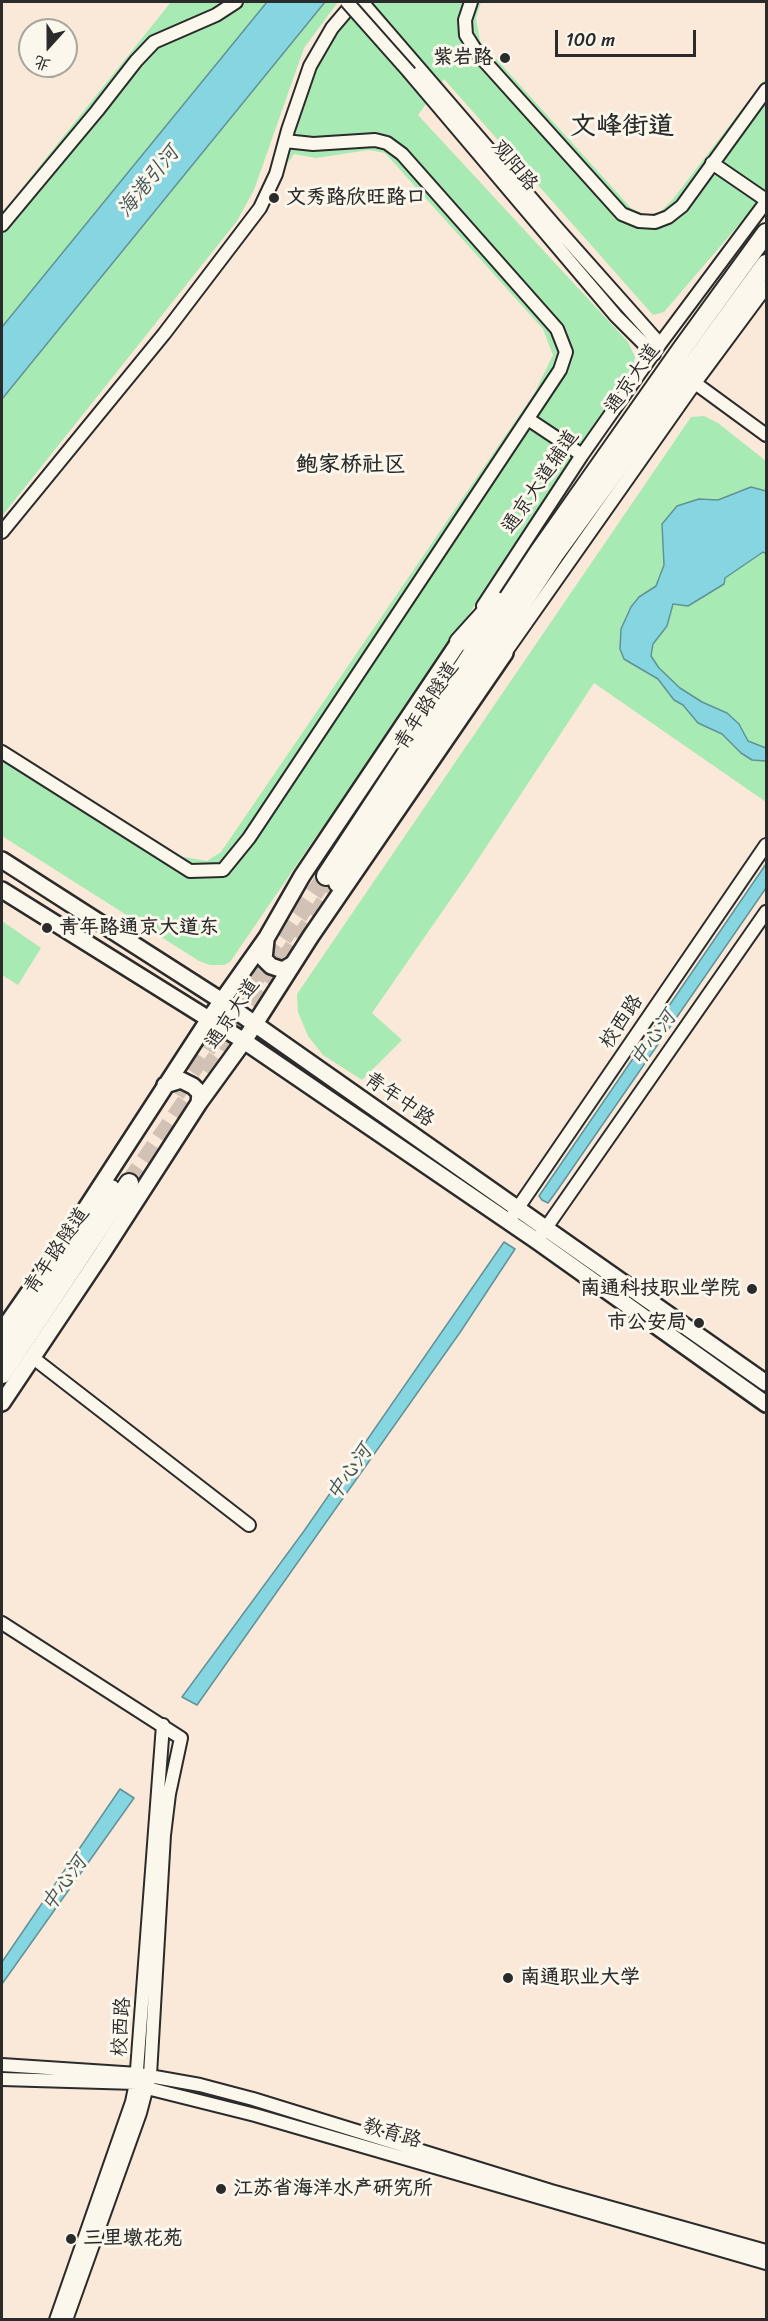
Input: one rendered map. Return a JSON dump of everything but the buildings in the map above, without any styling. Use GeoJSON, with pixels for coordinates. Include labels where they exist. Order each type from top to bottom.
{"type":"FeatureCollection","features":[{"type":"Feature","properties":{"kind":"highway","name":"通京大道"},"geometry":{"type":"LineString","coordinates":[[547,554],[681,350],[766,233]]}},
{"type":"Feature","properties":{"kind":"highway","name":"通京大道"},"geometry":{"type":"LineString","coordinates":[[547,554],[766,264]]}},
{"type":"Feature","properties":{"kind":"highway"},"geometry":{"type":"LineString","coordinates":[[459,642],[547,554]]}},
{"type":"Feature","properties":{"kind":"highway"},"geometry":{"type":"LineString","coordinates":[[505,653],[547,554]]}},
{"type":"Feature","properties":{"kind":"highway","name":"青年路隧道"},"geometry":{"type":"LineString","coordinates":[[332,879],[547,554]]}},
{"type":"Feature","properties":{"kind":"highway","name":"青年路隧道"},"geometry":{"type":"LineString","coordinates":[[2,1348],[125,1179],[2,1374]]}},
{"type":"Feature","properties":{"kind":"main road","name":"通京大道"},"geometry":{"type":"LineString","coordinates":[[2,1331],[70,1233],[209,1019],[267,937],[302,876],[459,642]]}},
{"type":"Feature","properties":{"kind":"main road","name":"通京大道"},"geometry":{"type":"LineString","coordinates":[[2,1402],[199,1103],[244,1041],[293,964],[505,653]]}},
{"type":"Feature","properties":{"kind":"main road","name":"青年中路"},"geometry":{"type":"LineString","coordinates":[[2,860],[255,1024],[766,1404]]}},
{"type":"Feature","properties":{"kind":"main road","name":"青年中路"},"geometry":{"type":"LineString","coordinates":[[2,890],[244,1041],[513,1215]]}},
{"type":"Feature","properties":{"kind":"main road"},"geometry":{"type":"LineString","coordinates":[[267,937],[264,959],[271,966],[283,970],[293,964]]}},
{"type":"Feature","properties":{"kind":"main road"},"geometry":{"type":"LineString","coordinates":[[165,1085],[182,1080],[193,1086],[200,1094],[199,1103]]}},
{"type":"Feature","properties":{"kind":"main road","name":"青年中路"},"geometry":{"type":"LineString","coordinates":[[541,1235],[766,1383]]}},
{"type":"Feature","properties":{"kind":"street"},"geometry":{"type":"LineString","coordinates":[[2,225],[154,42],[216,15],[236,2]]}},
{"type":"Feature","properties":{"kind":"street","name":"观阳路"},"geometry":{"type":"LineString","coordinates":[[347,2],[414,69]]}},
{"type":"Feature","properties":{"kind":"street"},"geometry":{"type":"LineString","coordinates":[[2,532],[164,334],[260,208],[276,174],[310,66],[332,27],[354,2]]}},
{"type":"Feature","properties":{"kind":"street","name":"观阳路"},"geometry":{"type":"LineString","coordinates":[[362,2],[616,316],[657,349]]}},
{"type":"Feature","properties":{"kind":"street"},"geometry":{"type":"LineString","coordinates":[[471,2],[465,20],[466,35],[478,54],[622,214],[639,221],[655,222],[668,217],[682,206],[766,90]]}},
{"type":"Feature","properties":{"kind":"street"},"geometry":{"type":"LineString","coordinates":[[2,752],[190,872],[223,870],[249,838],[560,370],[566,352],[556,329],[402,154],[387,143],[375,140],[313,144],[285,141]]}},
{"type":"Feature","properties":{"kind":"street"},"geometry":{"type":"LineString","coordinates":[[712,163],[766,201]]}},
{"type":"Feature","properties":{"kind":"street","name":"通京大道辅道"},"geometry":{"type":"LineString","coordinates":[[459,642],[582,455],[766,201]]}},
{"type":"Feature","properties":{"kind":"street"},"geometry":{"type":"LineString","coordinates":[[505,653],[695,383],[766,287]]}},
{"type":"Feature","properties":{"kind":"street"},"geometry":{"type":"LineString","coordinates":[[695,383],[766,435]]}},
{"type":"Feature","properties":{"kind":"street"},"geometry":{"type":"LineString","coordinates":[[528,419],[582,455]]}},
{"type":"Feature","properties":{"kind":"street","name":"校西路"},"geometry":{"type":"LineString","coordinates":[[513,1215],[766,845]]}},
{"type":"Feature","properties":{"kind":"street"},"geometry":{"type":"LineString","coordinates":[[541,1235],[766,912]]}},
{"type":"Feature","properties":{"kind":"street"},"geometry":{"type":"LineString","coordinates":[[32,1357],[249,1525]]}},
{"type":"Feature","properties":{"kind":"street"},"geometry":{"type":"LineString","coordinates":[[2,1623],[163,1725]]}},
{"type":"Feature","properties":{"kind":"street","name":"校西路"},"geometry":{"type":"LineString","coordinates":[[66,2319],[140,2113],[164,1835],[169,1794],[181,1738],[163,1725]]}},
{"type":"Feature","properties":{"kind":"street","name":"校西路"},"geometry":{"type":"LineString","coordinates":[[56,2319],[132,2102],[143,2080],[163,1725]]}},
{"type":"Feature","properties":{"kind":"street","name":"教育路"},"geometry":{"type":"LineString","coordinates":[[2,2065],[200,2085],[253,2099],[766,2263]]}},
{"type":"Feature","properties":{"kind":"street","name":"教育路"},"geometry":{"type":"LineString","coordinates":[[2,2079],[143,2080]]}},
{"type":"Feature","properties":{"kind":"street","name":"教育路"},"geometry":{"type":"LineString","coordinates":[[550,2195],[766,2251]]}},
{"type":"Feature","properties":{"kind":"green space"},"geometry":{"type":"Polygon","coordinates":[[[171,2],[267,2],[2,327],[2,213],[171,2]]]}},
{"type":"Feature","properties":{"kind":"green space"},"geometry":{"type":"Polygon","coordinates":[[[325,2],[338,2],[304,48],[254,190],[237,221],[2,516],[2,399],[325,2]]]}},
{"type":"Feature","properties":{"kind":"green space"},"geometry":{"type":"Polygon","coordinates":[[[361,2],[481,2],[476,18],[480,41],[631,208],[646,215],[660,212],[673,199],[766,78],[766,193],[664,312],[653,315],[444,79],[418,115],[628,342],[635,357],[632,371],[487,586],[411,706],[317,835],[230,962],[224,965],[210,965],[199,961],[2,836],[2,746],[178,856],[207,861],[221,852],[535,392],[553,355],[543,329],[385,153],[369,150],[316,158],[294,154],[288,163],[298,118],[317,64],[330,41],[361,2]]]}},
{"type":"Feature","properties":{"kind":"green space"},"geometry":{"type":"Polygon","coordinates":[[[704,416],[718,423],[766,461],[766,802],[594,683],[469,873],[372,1013],[402,1040],[362,1080],[323,1055],[308,1036],[298,1012],[297,994],[691,417],[704,416]]]}},
{"type":"Feature","properties":{"kind":"green space"},"geometry":{"type":"Polygon","coordinates":[[[2,921],[41,948],[18,985],[2,975],[2,921]]]}},
{"type":"Feature","properties":{"kind":"water","name":"海港引河"},"geometry":{"type":"Polygon","coordinates":[[[267,2],[325,2],[2,399],[2,327],[267,2]]]}},
{"type":"Feature","properties":{"kind":"water"},"geometry":{"type":"Polygon","coordinates":[[[751,487],[766,491],[766,554],[763,552],[725,578],[724,584],[688,606],[673,604],[667,626],[653,644],[651,656],[659,668],[680,688],[702,702],[727,713],[739,724],[748,741],[766,748],[766,761],[752,760],[741,753],[722,734],[698,723],[683,705],[674,700],[658,679],[624,659],[620,649],[621,629],[631,607],[639,597],[656,586],[664,565],[662,524],[677,506],[699,499],[718,500],[751,487]]]}},
{"type":"Feature","properties":{"kind":"water","name":"中心河"},"geometry":{"type":"Polygon","coordinates":[[[766,864],[766,888],[556,1192],[548,1203],[542,1200],[539,1196],[766,864]]]}},
{"type":"Feature","properties":{"kind":"water","name":"中心河"},"geometry":{"type":"Polygon","coordinates":[[[504,1242],[515,1249],[461,1331],[197,1705],[182,1697],[304,1531],[504,1242]]]}},
{"type":"Feature","properties":{"kind":"water","name":"中心河"},"geometry":{"type":"Polygon","coordinates":[[[120,1789],[134,1798],[2,1984],[2,1962],[120,1789]]]}},
{"type":"Feature","properties":{"kind":"tunnel"},"geometry":{"type":"LineString","coordinates":[[176,1094],[326,876]]}},
{"type":"Feature","properties":{"kind":"tunnel"},"geometry":{"type":"LineString","coordinates":[[129,1183],[338,883]]}},
{"type":"Feature","properties":{"kind":"place","name":"紫岩路"},"geometry":{"type":"Point","coordinates":[505,58]}},
{"type":"Feature","properties":{"kind":"place","name":"文秀路欣旺路口"},"geometry":{"type":"Point","coordinates":[274,198]}},
{"type":"Feature","properties":{"kind":"place","name":"青年路通京大道东"},"geometry":{"type":"Point","coordinates":[47,928]}},
{"type":"Feature","properties":{"kind":"place","name":"南通科技职业学院"},"geometry":{"type":"Point","coordinates":[752,1289]}},
{"type":"Feature","properties":{"kind":"place","name":"市公安局"},"geometry":{"type":"Point","coordinates":[699,1323]}},
{"type":"Feature","properties":{"kind":"place","name":"南通职业大学"},"geometry":{"type":"Point","coordinates":[508,1978]}},
{"type":"Feature","properties":{"kind":"place","name":"江苏省海洋水产研究所"},"geometry":{"type":"Point","coordinates":[221,2189]}},
{"type":"Feature","properties":{"kind":"place","name":"三里墩花苑"},"geometry":{"type":"Point","coordinates":[71,2239]}},
{"type":"Feature","properties":{"kind":"district","name":"文峰街道"},"geometry":{"type":"Point","coordinates":[622,127]}},
{"type":"Feature","properties":{"kind":"district","name":"鲍家桥社区"},"geometry":{"type":"Point","coordinates":[351,465]}}]}
